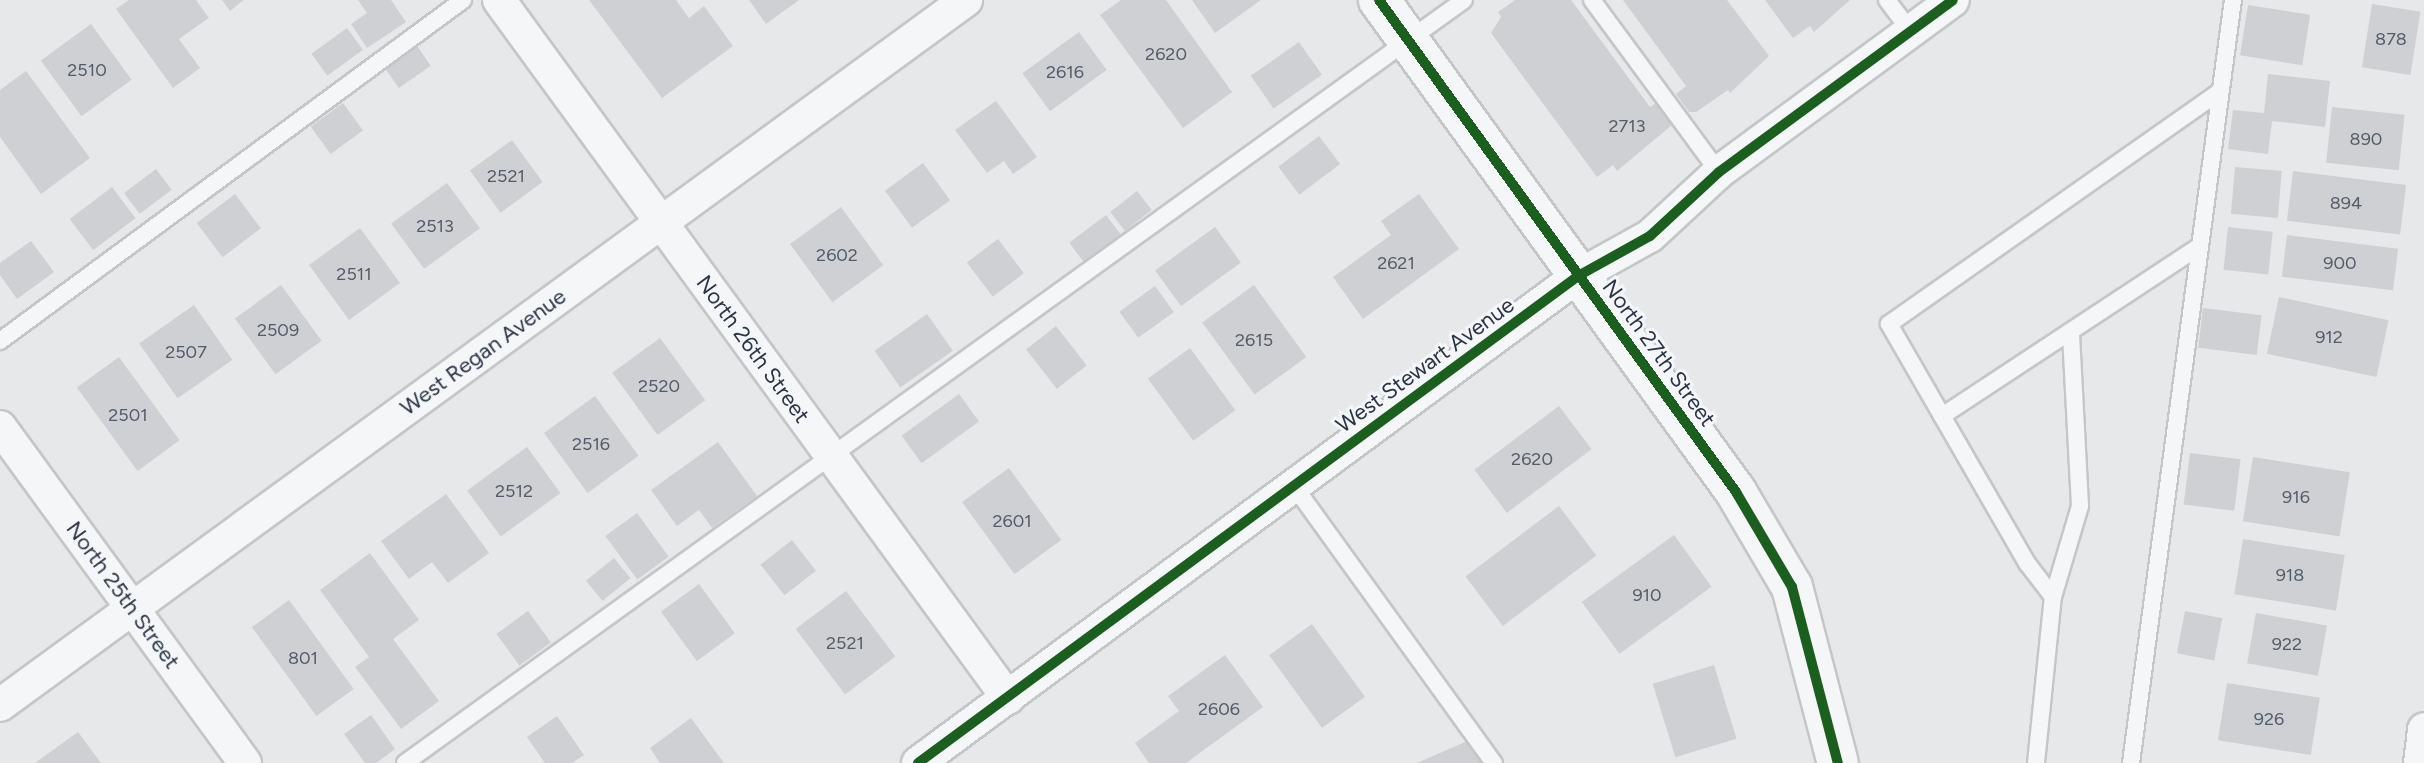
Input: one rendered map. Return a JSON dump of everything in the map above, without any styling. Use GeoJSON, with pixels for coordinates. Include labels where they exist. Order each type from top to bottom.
{"type":"FeatureCollection","features":[{"type":"Feature","properties":{"kind":"street","name":"North 26th Street"},"geometry":{"type":"LineString","coordinates":[[499,0],[1008,698]]}},
{"type":"Feature","properties":{"kind":"street","name":"West Regan Avenue"},"geometry":{"type":"LineString","coordinates":[[0,705],[966,0]]}},
{"type":"Feature","properties":{"kind":"street","name":"North 27th Street"},"geometry":{"type":"LineString","coordinates":[[1379,0],[1736,492],[1792,587],[1838,763]]}},
{"type":"Feature","properties":{"kind":"street","name":"West Stewart Avenue"},"geometry":{"type":"LineString","coordinates":[[918,763],[1578,276],[1650,236],[1719,172],[1953,0]]}},
{"type":"Feature","properties":{"kind":"street","name":"North 25th Street"},"geometry":{"type":"LineString","coordinates":[[0,427],[245,763]]}},
{"type":"Feature","properties":{"kind":"street"},"geometry":{"type":"LineString","coordinates":[[2420,763],[2424,729]]}},
{"type":"Feature","properties":{"kind":"lane"},"geometry":{"type":"LineString","coordinates":[[0,341],[463,0]]}},
{"type":"Feature","properties":{"kind":"lane"},"geometry":{"type":"LineString","coordinates":[[405,763],[1464,0]]}},
{"type":"Feature","properties":{"kind":"lane"},"geometry":{"type":"LineString","coordinates":[[1592,0],[1719,172]]}},
{"type":"Feature","properties":{"kind":"lane"},"geometry":{"type":"LineString","coordinates":[[1887,0],[1911,32]]}},
{"type":"Feature","properties":{"kind":"lane"},"geometry":{"type":"LineString","coordinates":[[2131,763],[2197,248],[2233,0]]}},
{"type":"Feature","properties":{"kind":"lane"},"geometry":{"type":"LineString","coordinates":[[2053,597],[2027,563],[1889,324],[2218,93]]}},
{"type":"Feature","properties":{"kind":"lane"},"geometry":{"type":"LineString","coordinates":[[1942,416],[2071,334],[2197,248]]}},
{"type":"Feature","properties":{"kind":"lane"},"geometry":{"type":"LineString","coordinates":[[2036,763],[2053,597],[2080,506],[2071,334]]}},
{"type":"Feature","properties":{"kind":"lane"},"geometry":{"type":"LineString","coordinates":[[1294,486],[1494,763]]}},
{"type":"Feature","properties":{"kind":"building"},"geometry":{"type":"Polygon","coordinates":[[[129,0],[196,0],[209,18],[179,39],[200,68],[173,88],[116,9],[129,0]]]}},
{"type":"Feature","properties":{"kind":"building"},"geometry":{"type":"Polygon","coordinates":[[[222,0],[244,0],[230,11],[222,0]]]}},
{"type":"Feature","properties":{"kind":"building"},"geometry":{"type":"Polygon","coordinates":[[[358,0],[391,0],[406,22],[367,48],[351,24],[367,13],[358,0]]]}},
{"type":"Feature","properties":{"kind":"building"},"geometry":{"type":"Polygon","coordinates":[[[589,0],[676,0],[689,18],[704,6],[733,46],[662,98],[589,0]]]}},
{"type":"Feature","properties":{"kind":"building"},"geometry":{"type":"Polygon","coordinates":[[[749,0],[799,0],[766,24],[749,0]]]}},
{"type":"Feature","properties":{"kind":"building"},"geometry":{"type":"Polygon","coordinates":[[[1121,0],[1166,0],[1232,92],[1183,128],[1100,15],[1121,0]]]}},
{"type":"Feature","properties":{"kind":"building"},"geometry":{"type":"Polygon","coordinates":[[[1192,0],[1261,0],[1215,33],[1192,0]]]}},
{"type":"Feature","properties":{"kind":"building"},"geometry":{"type":"Polygon","coordinates":[[[1515,0],[1571,0],[1650,107],[1661,100],[1673,117],[1672,125],[1617,171],[1613,165],[1597,177],[1491,33],[1501,17],[1498,12],[1515,0]]]}},
{"type":"Feature","properties":{"kind":"building"},"geometry":{"type":"Polygon","coordinates":[[[1623,0],[1727,0],[1769,56],[1730,93],[1728,90],[1696,112],[1689,112],[1676,94],[1686,86],[1623,0]]]}},
{"type":"Feature","properties":{"kind":"building"},"geometry":{"type":"Polygon","coordinates":[[[1765,0],[1850,0],[1814,32],[1810,26],[1793,38],[1765,0]]]}},
{"type":"Feature","properties":{"kind":"building"},"geometry":{"type":"Polygon","coordinates":[[[2372,4],[2420,12],[2410,75],[2362,67],[2372,4]]]}},
{"type":"Feature","properties":{"kind":"building"},"geometry":{"type":"Polygon","coordinates":[[[2248,5],[2310,15],[2302,65],[2240,55],[2248,5]]]}},
{"type":"Feature","properties":{"kind":"building"},"geometry":{"type":"Polygon","coordinates":[[[91,24],[132,80],[81,116],[41,60],[91,24]]]}},
{"type":"Feature","properties":{"kind":"building"},"geometry":{"type":"Polygon","coordinates":[[[347,28],[363,50],[327,76],[311,54],[347,28]]]}},
{"type":"Feature","properties":{"kind":"building"},"geometry":{"type":"Polygon","coordinates":[[[1079,32],[1107,70],[1050,111],[1022,73],[1079,32]]]}},
{"type":"Feature","properties":{"kind":"building"},"geometry":{"type":"Polygon","coordinates":[[[1299,42],[1322,75],[1274,109],[1251,76],[1299,42]]]}},
{"type":"Feature","properties":{"kind":"building"},"geometry":{"type":"Polygon","coordinates":[[[417,46],[431,66],[399,88],[385,68],[417,46]]]}},
{"type":"Feature","properties":{"kind":"building"},"geometry":{"type":"Polygon","coordinates":[[[26,71],[90,158],[41,194],[0,137],[0,90],[26,71]]]}},
{"type":"Feature","properties":{"kind":"building"},"geometry":{"type":"Polygon","coordinates":[[[2268,74],[2330,81],[2325,127],[2272,121],[2268,154],[2228,149],[2233,110],[2264,113],[2268,74]]]}},
{"type":"Feature","properties":{"kind":"building"},"geometry":{"type":"Polygon","coordinates":[[[996,101],[1037,157],[1013,174],[1004,161],[987,173],[955,130],[996,101]]]}},
{"type":"Feature","properties":{"kind":"building"},"geometry":{"type":"Polygon","coordinates":[[[343,103],[363,131],[331,154],[311,127],[343,103]]]}},
{"type":"Feature","properties":{"kind":"building"},"geometry":{"type":"Polygon","coordinates":[[[2332,107],[2405,115],[2399,170],[2326,163],[2332,107]]]}},
{"type":"Feature","properties":{"kind":"building"},"geometry":{"type":"Polygon","coordinates":[[[1319,136],[1340,164],[1299,195],[1278,167],[1319,136]]]}},
{"type":"Feature","properties":{"kind":"building"},"geometry":{"type":"Polygon","coordinates":[[[512,140],[543,182],[500,213],[470,171],[512,140]]]}},
{"type":"Feature","properties":{"kind":"building"},"geometry":{"type":"Polygon","coordinates":[[[923,163],[950,200],[912,228],[885,191],[923,163]]]}},
{"type":"Feature","properties":{"kind":"building"},"geometry":{"type":"Polygon","coordinates":[[[2235,167],[2282,171],[2278,218],[2231,214],[2235,167]]]}},
{"type":"Feature","properties":{"kind":"building"},"geometry":{"type":"Polygon","coordinates":[[[156,169],[172,190],[140,214],[124,193],[156,169]]]}},
{"type":"Feature","properties":{"kind":"building"},"geometry":{"type":"Polygon","coordinates":[[[2293,171],[2406,185],[2400,235],[2287,221],[2293,171]]]}},
{"type":"Feature","properties":{"kind":"building"},"geometry":{"type":"Polygon","coordinates":[[[447,183],[480,228],[424,269],[391,224],[447,183]]]}},
{"type":"Feature","properties":{"kind":"building"},"geometry":{"type":"Polygon","coordinates":[[[112,187],[135,218],[93,250],[70,219],[112,187]]]}},
{"type":"Feature","properties":{"kind":"building"},"geometry":{"type":"Polygon","coordinates":[[[1137,191],[1152,210],[1125,231],[1110,212],[1137,191]]]}},
{"type":"Feature","properties":{"kind":"building"},"geometry":{"type":"Polygon","coordinates":[[[235,194],[261,228],[223,257],[197,223],[235,194]]]}},
{"type":"Feature","properties":{"kind":"building"},"geometry":{"type":"Polygon","coordinates":[[[1419,194],[1459,249],[1363,319],[1333,277],[1391,235],[1381,221],[1419,194]]]}},
{"type":"Feature","properties":{"kind":"building"},"geometry":{"type":"Polygon","coordinates":[[[841,207],[883,265],[832,302],[790,244],[841,207]]]}},
{"type":"Feature","properties":{"kind":"building"},"geometry":{"type":"Polygon","coordinates":[[[1106,215],[1121,235],[1084,263],[1069,243],[1106,215]]]}},
{"type":"Feature","properties":{"kind":"building"},"geometry":{"type":"Polygon","coordinates":[[[1215,227],[1241,263],[1181,306],[1155,270],[1215,227]]]}},
{"type":"Feature","properties":{"kind":"building"},"geometry":{"type":"Polygon","coordinates":[[[2228,227],[2273,232],[2268,274],[2224,270],[2228,227]]]}},
{"type":"Feature","properties":{"kind":"building"},"geometry":{"type":"Polygon","coordinates":[[[360,228],[400,283],[349,320],[309,265],[360,228]]]}},
{"type":"Feature","properties":{"kind":"building"},"geometry":{"type":"Polygon","coordinates":[[[2287,235],[2398,249],[2393,290],[2282,277],[2287,235]]]}},
{"type":"Feature","properties":{"kind":"building"},"geometry":{"type":"Polygon","coordinates":[[[998,239],[1024,273],[993,297],[967,262],[998,239]]]}},
{"type":"Feature","properties":{"kind":"building"},"geometry":{"type":"Polygon","coordinates":[[[31,241],[54,272],[17,299],[0,275],[0,263],[31,241]]]}},
{"type":"Feature","properties":{"kind":"building"},"geometry":{"type":"Polygon","coordinates":[[[281,285],[322,341],[275,374],[235,319],[281,285]]]}},
{"type":"Feature","properties":{"kind":"building"},"geometry":{"type":"Polygon","coordinates":[[[1254,285],[1306,357],[1255,395],[1202,323],[1254,285]]]}},
{"type":"Feature","properties":{"kind":"building"},"geometry":{"type":"Polygon","coordinates":[[[1155,286],[1174,312],[1138,338],[1119,312],[1155,286]]]}},
{"type":"Feature","properties":{"kind":"building"},"geometry":{"type":"Polygon","coordinates":[[[2279,297],[2389,320],[2376,377],[2267,354],[2279,297]]]}},
{"type":"Feature","properties":{"kind":"building"},"geometry":{"type":"Polygon","coordinates":[[[194,305],[232,360],[178,398],[139,343],[194,305]]]}},
{"type":"Feature","properties":{"kind":"building"},"geometry":{"type":"Polygon","coordinates":[[[2203,308],[2262,315],[2257,355],[2198,348],[2203,308]]]}},
{"type":"Feature","properties":{"kind":"building"},"geometry":{"type":"Polygon","coordinates":[[[927,314],[953,351],[900,388],[875,351],[927,314]]]}},
{"type":"Feature","properties":{"kind":"building"},"geometry":{"type":"Polygon","coordinates":[[[1056,326],[1087,365],[1057,389],[1026,349],[1056,326]]]}},
{"type":"Feature","properties":{"kind":"building"},"geometry":{"type":"Polygon","coordinates":[[[660,338],[705,400],[658,435],[612,373],[660,338]]]}},
{"type":"Feature","properties":{"kind":"building"},"geometry":{"type":"Polygon","coordinates":[[[1190,348],[1235,410],[1193,441],[1148,379],[1190,348]]]}},
{"type":"Feature","properties":{"kind":"building"},"geometry":{"type":"Polygon","coordinates":[[[119,357],[180,440],[137,471],[77,388],[119,357]]]}},
{"type":"Feature","properties":{"kind":"building"},"geometry":{"type":"Polygon","coordinates":[[[959,394],[979,422],[922,463],[902,436],[959,394]]]}},
{"type":"Feature","properties":{"kind":"building"},"geometry":{"type":"Polygon","coordinates":[[[595,396],[638,456],[588,493],[544,433],[595,396]]]}},
{"type":"Feature","properties":{"kind":"building"},"geometry":{"type":"Polygon","coordinates":[[[1559,406],[1591,449],[1507,513],[1474,470],[1559,406]]]}},
{"type":"Feature","properties":{"kind":"building"},"geometry":{"type":"Polygon","coordinates":[[[718,442],[757,496],[712,528],[699,510],[677,526],[651,490],[718,442]]]}},
{"type":"Feature","properties":{"kind":"building"},"geometry":{"type":"Polygon","coordinates":[[[527,447],[561,493],[501,537],[467,490],[527,447]]]}},
{"type":"Feature","properties":{"kind":"building"},"geometry":{"type":"Polygon","coordinates":[[[2190,453],[2241,459],[2234,511],[2184,505],[2190,453]]]}},
{"type":"Feature","properties":{"kind":"building"},"geometry":{"type":"Polygon","coordinates":[[[2253,457],[2350,472],[2340,537],[2243,521],[2253,457]]]}},
{"type":"Feature","properties":{"kind":"building"},"geometry":{"type":"Polygon","coordinates":[[[1009,468],[1061,540],[1014,574],[962,502],[1009,468]]]}},
{"type":"Feature","properties":{"kind":"building"},"geometry":{"type":"Polygon","coordinates":[[[446,494],[489,553],[448,583],[432,562],[409,579],[381,541],[446,494]]]}},
{"type":"Feature","properties":{"kind":"building"},"geometry":{"type":"Polygon","coordinates":[[[1559,506],[1596,556],[1503,626],[1466,576],[1559,506]]]}},
{"type":"Feature","properties":{"kind":"building"},"geometry":{"type":"Polygon","coordinates":[[[637,513],[669,557],[637,580],[605,536],[637,513]]]}},
{"type":"Feature","properties":{"kind":"building"},"geometry":{"type":"Polygon","coordinates":[[[1674,535],[1712,587],[1619,654],[1582,602],[1674,535]]]}},
{"type":"Feature","properties":{"kind":"building"},"geometry":{"type":"Polygon","coordinates":[[[2243,539],[2345,555],[2336,610],[2234,594],[2243,539]]]}},
{"type":"Feature","properties":{"kind":"building"},"geometry":{"type":"Polygon","coordinates":[[[792,540],[816,571],[784,595],[760,565],[792,540]]]}},
{"type":"Feature","properties":{"kind":"building"},"geometry":{"type":"Polygon","coordinates":[[[370,553],[419,620],[393,639],[439,701],[401,729],[355,667],[369,657],[320,590],[370,553]]]}},
{"type":"Feature","properties":{"kind":"building"},"geometry":{"type":"Polygon","coordinates":[[[614,558],[630,578],[602,601],[586,581],[614,558]]]}},
{"type":"Feature","properties":{"kind":"building"},"geometry":{"type":"Polygon","coordinates":[[[699,584],[735,633],[697,661],[661,612],[699,584]]]}},
{"type":"Feature","properties":{"kind":"building"},"geometry":{"type":"Polygon","coordinates":[[[846,591],[895,656],[845,694],[796,629],[846,591]]]}},
{"type":"Feature","properties":{"kind":"building"},"geometry":{"type":"Polygon","coordinates":[[[289,600],[354,689],[316,716],[252,627],[289,600]]]}},
{"type":"Feature","properties":{"kind":"building"},"geometry":{"type":"Polygon","coordinates":[[[528,611],[551,643],[519,665],[496,634],[528,611]]]}},
{"type":"Feature","properties":{"kind":"building"},"geometry":{"type":"Polygon","coordinates":[[[2185,611],[2222,618],[2214,660],[2177,653],[2185,611]]]}},
{"type":"Feature","properties":{"kind":"building"},"geometry":{"type":"Polygon","coordinates":[[[2256,613],[2327,626],[2318,676],[2247,663],[2256,613]]]}},
{"type":"Feature","properties":{"kind":"building"},"geometry":{"type":"Polygon","coordinates":[[[1312,624],[1365,697],[1322,728],[1269,655],[1312,624]]]}},
{"type":"Feature","properties":{"kind":"building"},"geometry":{"type":"Polygon","coordinates":[[[1225,655],[1263,707],[1186,763],[1149,763],[1135,743],[1179,711],[1168,696],[1225,655]]]}},
{"type":"Feature","properties":{"kind":"building"},"geometry":{"type":"Polygon","coordinates":[[[1714,665],[1737,739],[1675,757],[1653,684],[1714,665]]]}},
{"type":"Feature","properties":{"kind":"building"},"geometry":{"type":"Polygon","coordinates":[[[2227,683],[2320,698],[2311,755],[2218,740],[2227,683]]]}},
{"type":"Feature","properties":{"kind":"building"},"geometry":{"type":"Polygon","coordinates":[[[371,715],[395,749],[376,763],[365,763],[344,734],[371,715]]]}},
{"type":"Feature","properties":{"kind":"building"},"geometry":{"type":"Polygon","coordinates":[[[557,716],[584,755],[572,763],[545,763],[527,737],[557,716]]]}},
{"type":"Feature","properties":{"kind":"building"},"geometry":{"type":"Polygon","coordinates":[[[691,718],[724,763],[660,763],[650,748],[691,718]]]}},
{"type":"Feature","properties":{"kind":"building"},"geometry":{"type":"Polygon","coordinates":[[[78,732],[101,763],[35,763],[78,732]]]}},
{"type":"Feature","properties":{"kind":"building"},"geometry":{"type":"Polygon","coordinates":[[[1474,738],[1485,763],[1417,763],[1474,738]]]}},
{"type":"Feature","properties":{"kind":"cycle path"},"geometry":{"type":"LineString","coordinates":[[1379,0],[1736,492],[1792,587],[1838,763]]}},
{"type":"Feature","properties":{"kind":"cycle path"},"geometry":{"type":"LineString","coordinates":[[918,763],[1578,276],[1650,236],[1719,172],[1953,0]]}}]}
